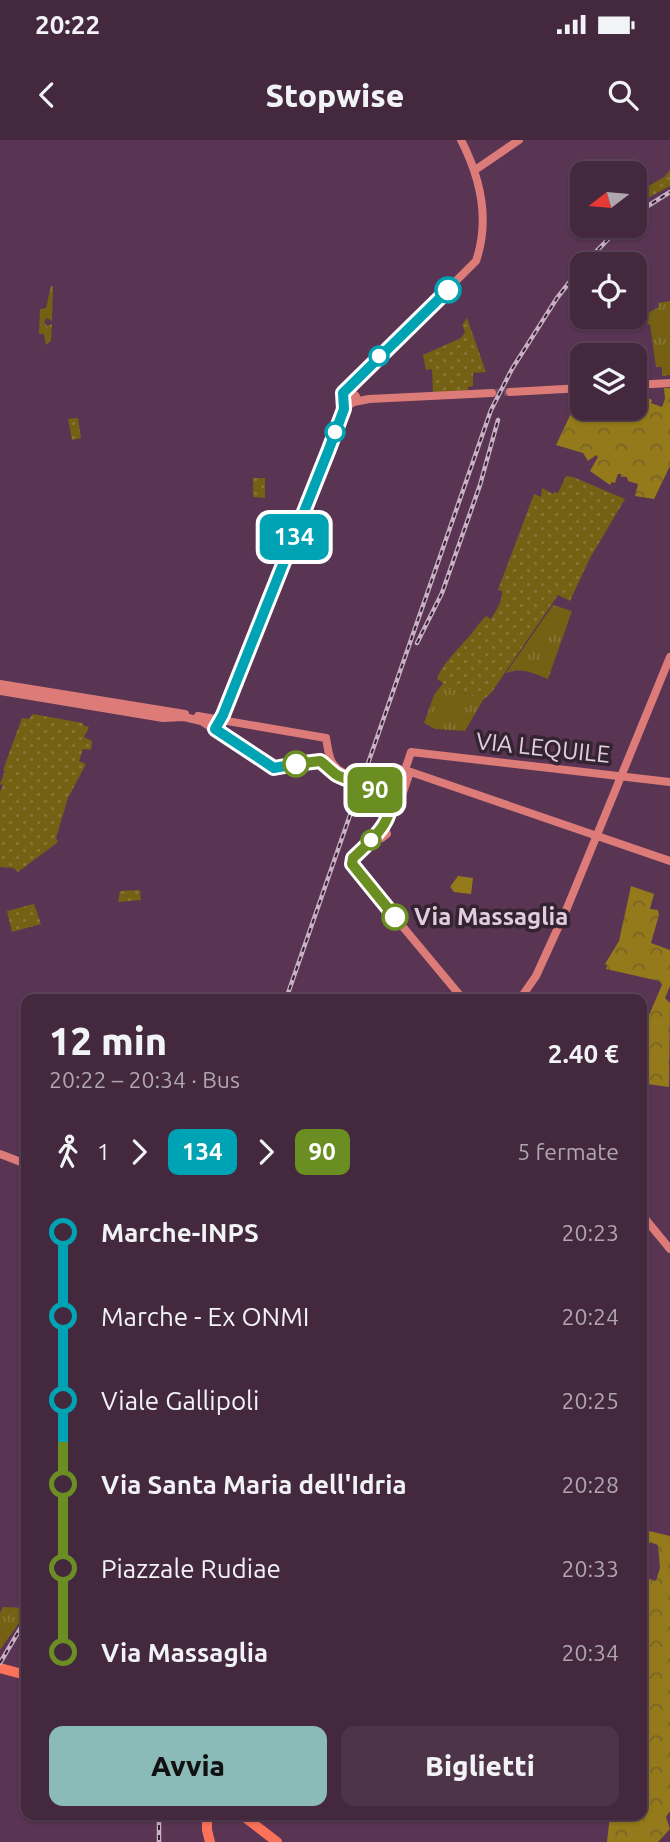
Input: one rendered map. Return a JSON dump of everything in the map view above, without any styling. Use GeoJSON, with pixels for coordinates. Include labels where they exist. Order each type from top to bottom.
{"type":"FeatureCollection","features":[{"type":"Feature","properties":{"kind":"highway"},"geometry":{"type":"LineString","coordinates":[[0,1666],[21,1672]]}},
{"type":"Feature","properties":{"kind":"highway"},"geometry":{"type":"LineString","coordinates":[[209,1820],[207,1830],[210,1842]]}},
{"type":"Feature","properties":{"kind":"highway"},"geometry":{"type":"LineString","coordinates":[[257,1822],[277,1842]]}},
{"type":"Feature","properties":{"kind":"highway"},"geometry":{"type":"LineString","coordinates":[[257,1822],[283,1842]]}},
{"type":"Feature","properties":{"kind":"main road"},"geometry":{"type":"LineString","coordinates":[[215,729],[357,385],[478,263],[482,253],[485,225],[477,168],[464,140]]}},
{"type":"Feature","properties":{"kind":"main road"},"geometry":{"type":"LineString","coordinates":[[477,168],[519,140]]}},
{"type":"Feature","properties":{"kind":"main road"},"geometry":{"type":"LineString","coordinates":[[647,384],[670,383]]}},
{"type":"Feature","properties":{"kind":"main road"},"geometry":{"type":"LineString","coordinates":[[514,391],[570,389]]}},
{"type":"Feature","properties":{"kind":"main road"},"geometry":{"type":"LineString","coordinates":[[351,399],[492,393]]}},
{"type":"Feature","properties":{"kind":"main road"},"geometry":{"type":"LineString","coordinates":[[523,994],[536,976],[597,836],[670,657]]}},
{"type":"Feature","properties":{"kind":"main road"},"geometry":{"type":"LineString","coordinates":[[0,684],[326,737]]}},
{"type":"Feature","properties":{"kind":"main road"},"geometry":{"type":"LineString","coordinates":[[0,691],[172,719],[184,717],[201,721],[274,768],[320,761],[345,779],[383,794],[396,804]]}},
{"type":"Feature","properties":{"kind":"main road"},"geometry":{"type":"LineString","coordinates":[[326,737],[322,752],[327,767]]}},
{"type":"Feature","properties":{"kind":"main road"},"geometry":{"type":"LineString","coordinates":[[326,737],[329,757],[338,770],[378,786],[402,787]]}},
{"type":"Feature","properties":{"kind":"main road","name":"VIA LEQUILE"},"geometry":{"type":"LineString","coordinates":[[407,771],[411,752],[670,782]]}},
{"type":"Feature","properties":{"kind":"main road"},"geometry":{"type":"LineString","coordinates":[[459,994],[353,867],[353,858],[381,832],[396,804],[407,771],[670,861]]}},
{"type":"Feature","properties":{"kind":"main road"},"geometry":{"type":"LineString","coordinates":[[383,794],[389,806],[389,816]]}},
{"type":"Feature","properties":{"kind":"main road"},"geometry":{"type":"LineString","coordinates":[[381,832],[396,804]]}},
{"type":"Feature","properties":{"kind":"main road"},"geometry":{"type":"LineString","coordinates":[[0,1154],[21,1162]]}},
{"type":"Feature","properties":{"kind":"main road"},"geometry":{"type":"LineString","coordinates":[[647,1222],[670,1249]]}},
{"type":"Feature","properties":{"kind":"green space"},"geometry":{"type":"Polygon","coordinates":[[[670,170],[670,186],[648,198],[648,186],[670,170]]]}},
{"type":"Feature","properties":{"kind":"green space"},"geometry":{"type":"Polygon","coordinates":[[[51,286],[52,321],[47,318],[44,322],[47,326],[52,324],[51,341],[46,345],[44,334],[39,334],[40,309],[46,308],[51,286]]]}},
{"type":"Feature","properties":{"kind":"green space"},"geometry":{"type":"Polygon","coordinates":[[[670,301],[670,375],[662,376],[662,367],[656,367],[650,324],[647,325],[647,314],[659,307],[658,303],[670,301]]]}},
{"type":"Feature","properties":{"kind":"green space"},"geometry":{"type":"Polygon","coordinates":[[[467,318],[486,372],[473,373],[473,386],[468,387],[468,391],[433,393],[432,369],[426,370],[423,355],[461,338],[465,332],[462,325],[467,318]]]}},
{"type":"Feature","properties":{"kind":"green space"},"geometry":{"type":"Polygon","coordinates":[[[664,388],[670,388],[670,466],[654,499],[635,496],[638,484],[628,481],[627,477],[621,477],[621,474],[618,474],[615,483],[610,485],[590,471],[598,457],[596,455],[588,461],[583,453],[556,445],[570,416],[570,420],[647,420],[647,397],[652,400],[651,403],[662,407],[665,399],[664,388]]]}},
{"type":"Feature","properties":{"kind":"green space"},"geometry":{"type":"Polygon","coordinates":[[[78,418],[81,438],[72,440],[68,419],[78,418]]]}},
{"type":"Feature","properties":{"kind":"green space"},"geometry":{"type":"Polygon","coordinates":[[[566,476],[625,499],[590,558],[570,601],[558,595],[491,693],[483,700],[453,689],[437,679],[439,673],[480,622],[486,616],[491,619],[497,609],[502,594],[502,591],[498,590],[534,494],[541,497],[542,488],[553,494],[558,493],[566,476]]]}},
{"type":"Feature","properties":{"kind":"green space"},"geometry":{"type":"Polygon","coordinates":[[[253,478],[265,478],[265,498],[253,497],[253,478]]]}},
{"type":"Feature","properties":{"kind":"green space"},"geometry":{"type":"Polygon","coordinates":[[[553,605],[572,611],[548,679],[522,671],[506,673],[553,605]]]}},
{"type":"Feature","properties":{"kind":"green space"},"geometry":{"type":"Polygon","coordinates":[[[444,682],[453,689],[483,700],[465,731],[435,729],[424,723],[434,695],[444,682]]]}},
{"type":"Feature","properties":{"kind":"green space"},"geometry":{"type":"Polygon","coordinates":[[[33,714],[83,723],[89,727],[84,737],[92,741],[91,750],[83,749],[79,761],[86,764],[68,798],[56,838],[58,842],[18,872],[13,868],[0,867],[0,792],[3,785],[0,784],[22,718],[29,719],[33,714]]]}},
{"type":"Feature","properties":{"kind":"green space"},"geometry":{"type":"Polygon","coordinates":[[[458,876],[473,878],[471,894],[454,892],[450,887],[458,876]]]}},
{"type":"Feature","properties":{"kind":"green space"},"geometry":{"type":"Polygon","coordinates":[[[631,886],[654,894],[650,909],[658,910],[659,915],[651,943],[670,950],[670,986],[665,998],[670,1003],[669,1087],[647,1084],[647,1020],[662,985],[659,981],[606,969],[605,964],[619,941],[631,886]]]}},
{"type":"Feature","properties":{"kind":"green space"},"geometry":{"type":"Polygon","coordinates":[[[140,890],[141,900],[118,902],[120,891],[140,890]]]}},
{"type":"Feature","properties":{"kind":"green space"},"geometry":{"type":"Polygon","coordinates":[[[34,904],[41,924],[12,932],[7,911],[34,904]]]}},
{"type":"Feature","properties":{"kind":"green space"},"geometry":{"type":"Polygon","coordinates":[[[649,1531],[670,1536],[670,1811],[666,1817],[670,1829],[658,1842],[607,1842],[609,1820],[647,1820],[647,1578],[656,1581],[660,1568],[658,1545],[650,1542],[647,1550],[649,1531]]]}},
{"type":"Feature","properties":{"kind":"green space"},"geometry":{"type":"Polygon","coordinates":[[[3,1607],[21,1608],[21,1620],[0,1650],[0,1613],[3,1607]]]}},
{"type":"Feature","properties":{"kind":"tunnel"},"geometry":{"type":"LineString","coordinates":[[492,393],[510,392]]}},
{"type":"Feature","properties":{"kind":"railway"},"geometry":{"type":"LineString","coordinates":[[648,206],[670,192]]}},
{"type":"Feature","properties":{"kind":"railway"},"geometry":{"type":"LineString","coordinates":[[596,252],[609,238]]}},
{"type":"Feature","properties":{"kind":"railway"},"geometry":{"type":"LineString","coordinates":[[288,994],[491,410],[512,369],[570,282]]}},
{"type":"Feature","properties":{"kind":"railway"},"geometry":{"type":"LineString","coordinates":[[417,643],[442,593],[480,485],[498,420]]}},
{"type":"Feature","properties":{"kind":"railway"},"geometry":{"type":"LineString","coordinates":[[0,1663],[21,1627]]}},
{"type":"Feature","properties":{"kind":"railway"},"geometry":{"type":"LineString","coordinates":[[159,1820],[159,1842]]}},
{"type":"Feature","properties":{"kind":"bus line","name":"134"},"geometry":{"type":"LineString","coordinates":[[296,764],[271,767],[215,729],[223,715],[327,455],[344,409],[343,393],[448,290]]}},
{"type":"Feature","properties":{"kind":"bus line","name":"90"},"geometry":{"type":"LineString","coordinates":[[296,764],[320,761],[345,779],[377,790],[385,797],[389,811],[387,823],[353,858],[352,864],[395,917]]}},
{"type":"Feature","properties":{"kind":"place","name":"Via Massaglia"},"geometry":{"type":"Point","coordinates":[395,917]}}]}
